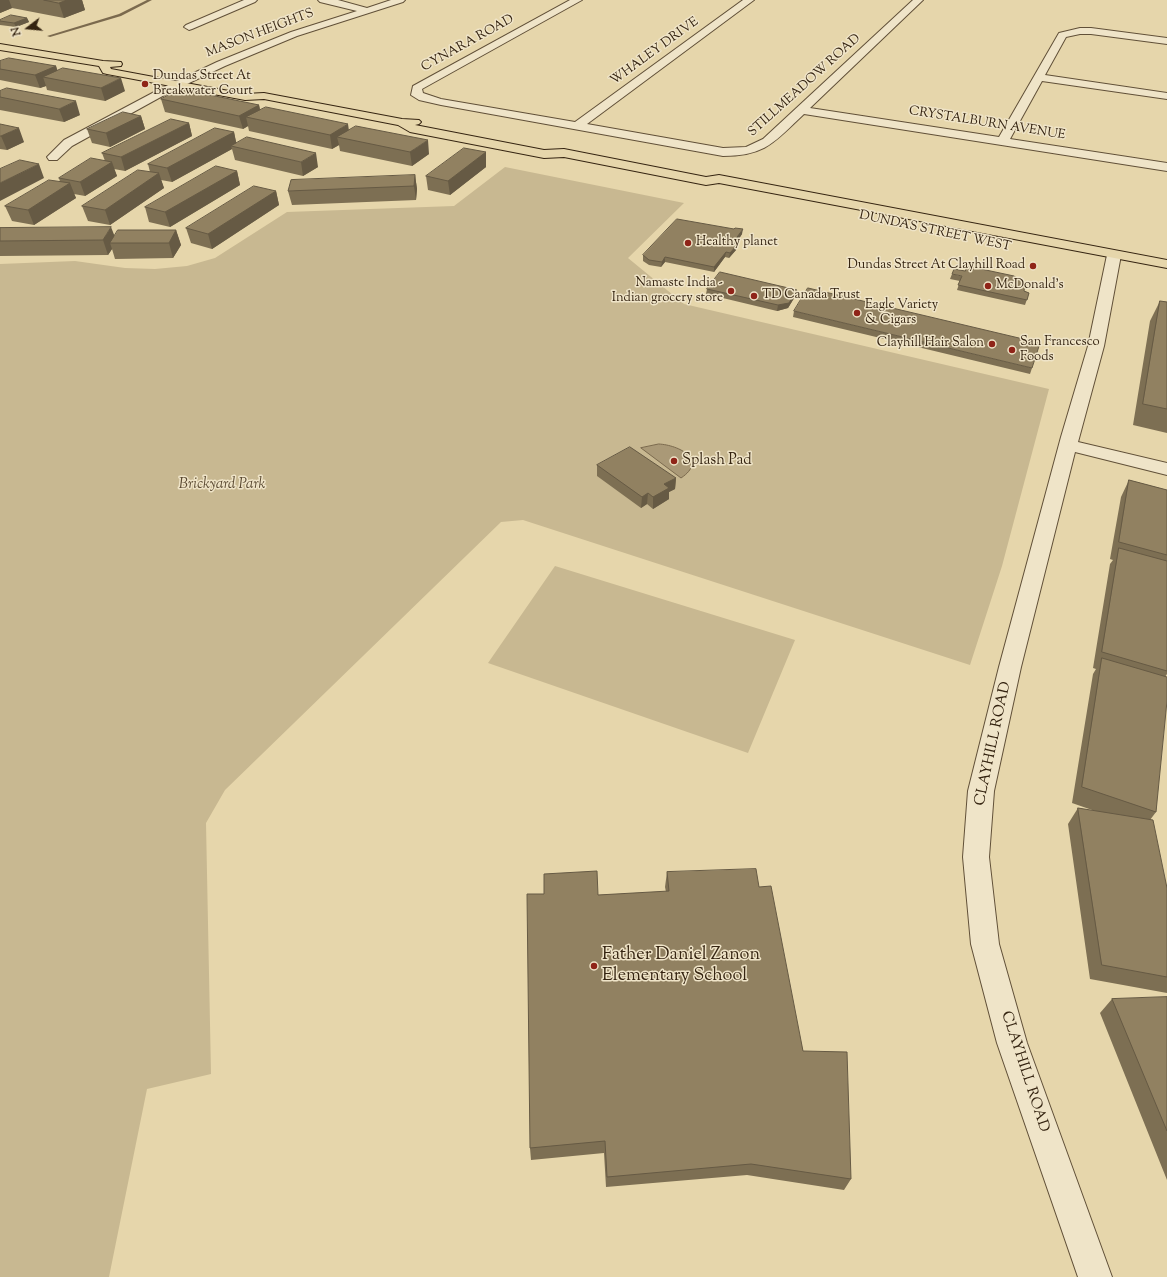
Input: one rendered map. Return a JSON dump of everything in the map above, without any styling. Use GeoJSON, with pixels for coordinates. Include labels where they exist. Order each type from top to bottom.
{"type":"FeatureCollection","features":[{"type":"Feature","properties":{"kind":"main road","name":"DUNDAS STREET WEST"},"geometry":{"type":"LineString","coordinates":[[0,47],[103,64],[125,64],[259,89],[264,96]]}},
{"type":"Feature","properties":{"kind":"main road","name":"DUNDAS STREET WEST"},"geometry":{"type":"LineString","coordinates":[[103,64],[107,71],[245,97],[264,96],[402,122],[410,128],[544,154],[564,153],[706,181],[719,179],[1113,261],[1167,278]]}},
{"type":"Feature","properties":{"kind":"main road","name":"DUNDAS STREET WEST"},"geometry":{"type":"LineString","coordinates":[[706,181],[712,187],[1002,246]]}},
{"type":"Feature","properties":{"kind":"main road","name":"DUNDAS STREET WEST"},"geometry":{"type":"LineString","coordinates":[[1097,265],[1113,261],[1167,264]]}},
{"type":"Feature","properties":{"kind":"street"},"geometry":{"type":"LineString","coordinates":[[189,27],[252,0]]}},
{"type":"Feature","properties":{"kind":"street"},"geometry":{"type":"LineString","coordinates":[[323,0],[350,5],[367,11]]}},
{"type":"Feature","properties":{"kind":"street","name":"MASON HEIGHTS"},"geometry":{"type":"LineString","coordinates":[[53,157],[68,143],[193,77],[294,34],[400,0]]}},
{"type":"Feature","properties":{"kind":"street","name":"CYNARA ROAD"},"geometry":{"type":"LineString","coordinates":[[576,127],[423,98],[417,95],[417,88],[577,0]]}},
{"type":"Feature","properties":{"kind":"street","name":"WHALEY DRIVE"},"geometry":{"type":"LineString","coordinates":[[576,127],[749,0]]}},
{"type":"Feature","properties":{"kind":"street","name":"STILLMEADOW ROAD"},"geometry":{"type":"LineString","coordinates":[[576,127],[723,152],[740,152],[756,149],[767,142],[802,110],[918,0]]}},
{"type":"Feature","properties":{"kind":"street"},"geometry":{"type":"LineString","coordinates":[[1002,142],[1062,35],[1091,31],[1167,41]]}},
{"type":"Feature","properties":{"kind":"street"},"geometry":{"type":"LineString","coordinates":[[1038,78],[1167,96]]}},
{"type":"Feature","properties":{"kind":"street","name":"CRYSTALBURN AVENUE"},"geometry":{"type":"LineString","coordinates":[[802,110],[1167,167]]}},
{"type":"Feature","properties":{"kind":"street","name":"CLAYHILL ROAD"},"geometry":{"type":"LineString","coordinates":[[1095,1277],[1012,1043],[985,944],[976,857],[981,791],[1010,667],[1068,445],[1096,346],[1113,261]]}},
{"type":"Feature","properties":{"kind":"street"},"geometry":{"type":"LineString","coordinates":[[1068,445],[1167,469]]}},
{"type":"Feature","properties":{"kind":"green space","name":"Brickyard Park"},"geometry":{"type":"Polygon","coordinates":[[[505,167],[684,203],[628,258],[684,304],[1049,389],[1002,566],[970,665],[523,520],[501,522],[225,790],[206,823],[211,1074],[147,1089],[109,1277],[0,1277],[0,264],[75,261],[125,268],[155,269],[187,266],[215,258],[287,212],[454,206],[505,167]]]}},
{"type":"Feature","properties":{"kind":"green space"},"geometry":{"type":"Polygon","coordinates":[[[555,566],[795,640],[748,753],[488,663],[555,566]]]}},
{"type":"Feature","properties":{"kind":"shaded area","name":"Splash Pad"},"geometry":{"type":"Polygon","coordinates":[[[659,444],[675,447],[688,455],[692,465],[689,471],[681,478],[641,448],[659,444]]]}},
{"type":"Feature","properties":{"kind":"building"},"geometry":{"type":"Polygon","coordinates":[[[44,0],[67,0],[59,3],[44,0]]]}},
{"type":"Feature","properties":{"kind":"building"},"geometry":{"type":"Polygon","coordinates":[[[11,15],[27,18],[14,23],[0,21],[11,15]]]}},
{"type":"Feature","properties":{"kind":"building"},"geometry":{"type":"Polygon","coordinates":[[[9,58],[56,66],[35,75],[0,69],[0,61],[9,58]]]}},
{"type":"Feature","properties":{"kind":"building"},"geometry":{"type":"Polygon","coordinates":[[[63,68],[121,78],[101,88],[43,77],[63,68]]]}},
{"type":"Feature","properties":{"kind":"building"},"geometry":{"type":"Polygon","coordinates":[[[7,88],[76,101],[59,109],[0,97],[0,91],[7,88]]]}},
{"type":"Feature","properties":{"kind":"building"},"geometry":{"type":"Polygon","coordinates":[[[181,89],[259,105],[239,116],[161,99],[181,89]]]}},
{"type":"Feature","properties":{"kind":"building"},"geometry":{"type":"Polygon","coordinates":[[[266,107],[348,124],[330,135],[246,117],[266,107]]]}},
{"type":"Feature","properties":{"kind":"building"},"geometry":{"type":"Polygon","coordinates":[[[123,112],[141,116],[106,133],[87,129],[123,112]]]}},
{"type":"Feature","properties":{"kind":"building"},"geometry":{"type":"Polygon","coordinates":[[[171,119],[189,123],[121,157],[102,153],[171,119]]]}},
{"type":"Feature","properties":{"kind":"building"},"geometry":{"type":"Polygon","coordinates":[[[0,124],[19,128],[0,136],[0,124]]]}},
{"type":"Feature","properties":{"kind":"building"},"geometry":{"type":"Polygon","coordinates":[[[356,126],[428,140],[410,152],[337,137],[356,126]]]}},
{"type":"Feature","properties":{"kind":"building"},"geometry":{"type":"Polygon","coordinates":[[[215,128],[234,132],[167,168],[148,164],[215,128]]]}},
{"type":"Feature","properties":{"kind":"building"},"geometry":{"type":"Polygon","coordinates":[[[247,137],[316,153],[301,162],[231,146],[247,137]]]}},
{"type":"Feature","properties":{"kind":"building"},"geometry":{"type":"Polygon","coordinates":[[[464,148],[486,152],[448,181],[426,176],[464,148]]]}},
{"type":"Feature","properties":{"kind":"building"},"geometry":{"type":"Polygon","coordinates":[[[91,158],[112,162],[80,182],[59,178],[91,158]]]}},
{"type":"Feature","properties":{"kind":"building"},"geometry":{"type":"Polygon","coordinates":[[[20,160],[39,164],[0,183],[0,169],[20,160]]]}},
{"type":"Feature","properties":{"kind":"building"},"geometry":{"type":"Polygon","coordinates":[[[216,166],[237,171],[165,212],[145,207],[216,166]]]}},
{"type":"Feature","properties":{"kind":"building"},"geometry":{"type":"Polygon","coordinates":[[[138,170],[159,173],[105,210],[82,206],[138,170]]]}},
{"type":"Feature","properties":{"kind":"building"},"geometry":{"type":"Polygon","coordinates":[[[415,175],[414,186],[288,191],[291,180],[415,175]]]}},
{"type":"Feature","properties":{"kind":"building"},"geometry":{"type":"Polygon","coordinates":[[[49,180],[70,183],[28,210],[5,206],[49,180]]]}},
{"type":"Feature","properties":{"kind":"building"},"geometry":{"type":"Polygon","coordinates":[[[254,186],[276,191],[208,234],[186,228],[254,186]]]}},
{"type":"Feature","properties":{"kind":"building"},"geometry":{"type":"Polygon","coordinates":[[[677,219],[734,229],[743,229],[732,244],[737,245],[730,253],[726,252],[714,267],[665,257],[662,262],[649,260],[643,255],[677,219]]]}},
{"type":"Feature","properties":{"kind":"building"},"geometry":{"type":"Polygon","coordinates":[[[111,227],[103,240],[0,241],[0,228],[111,227]]]}},
{"type":"Feature","properties":{"kind":"building"},"geometry":{"type":"Polygon","coordinates":[[[118,230],[176,230],[169,243],[110,243],[118,230]]]}},
{"type":"Feature","properties":{"kind":"building","name":"McDonald's"},"geometry":{"type":"Polygon","coordinates":[[[967,266],[1014,276],[1025,284],[1024,291],[1029,293],[1027,300],[958,285],[962,276],[952,274],[954,269],[965,271],[967,266]]]}},
{"type":"Feature","properties":{"kind":"building"},"geometry":{"type":"Polygon","coordinates":[[[720,272],[797,290],[789,303],[778,305],[707,289],[720,272]]]}},
{"type":"Feature","properties":{"kind":"building"},"geometry":{"type":"Polygon","coordinates":[[[808,288],[1040,343],[1032,368],[794,311],[808,288]]]}},
{"type":"Feature","properties":{"kind":"building"},"geometry":{"type":"Polygon","coordinates":[[[1160,301],[1167,302],[1167,409],[1143,404],[1160,301]]]}},
{"type":"Feature","properties":{"kind":"building"},"geometry":{"type":"Polygon","coordinates":[[[630,447],[676,478],[664,484],[669,488],[653,497],[648,493],[642,497],[597,465],[630,447]]]}},
{"type":"Feature","properties":{"kind":"building"},"geometry":{"type":"Polygon","coordinates":[[[1129,480],[1167,490],[1167,555],[1119,542],[1129,480]]]}},
{"type":"Feature","properties":{"kind":"building"},"geometry":{"type":"Polygon","coordinates":[[[1119,548],[1167,561],[1167,671],[1102,652],[1119,548]]]}},
{"type":"Feature","properties":{"kind":"building"},"geometry":{"type":"Polygon","coordinates":[[[1102,658],[1167,677],[1167,701],[1156,812],[1082,787],[1102,658]]]}},
{"type":"Feature","properties":{"kind":"building"},"geometry":{"type":"Polygon","coordinates":[[[1078,808],[1153,820],[1167,888],[1167,977],[1102,965],[1078,808]]]}},
{"type":"Feature","properties":{"kind":"building"},"geometry":{"type":"Polygon","coordinates":[[[756,869],[759,887],[771,886],[803,1051],[847,1052],[851,1179],[751,1164],[607,1177],[605,1141],[530,1148],[527,894],[544,894],[544,874],[597,871],[598,895],[669,891],[667,872],[756,869]]]}},
{"type":"Feature","properties":{"kind":"building"},"geometry":{"type":"Polygon","coordinates":[[[1167,997],[1167,1131],[1112,999],[1167,997]]]}},
{"type":"Feature","properties":{"kind":"waterway"},"geometry":{"type":"LineString","coordinates":[[49,36],[120,15],[150,0]]}},
{"type":"Feature","properties":{"kind":"place","name":"Dundas Street At Breakwater Court"},"geometry":{"type":"Point","coordinates":[145,84]}},
{"type":"Feature","properties":{"kind":"place","name":"Healthy planet"},"geometry":{"type":"Point","coordinates":[688,243]}},
{"type":"Feature","properties":{"kind":"place","name":"Dundas Street At Clayhill Road"},"geometry":{"type":"Point","coordinates":[1033,266]}},
{"type":"Feature","properties":{"kind":"place","name":"McDonald's"},"geometry":{"type":"Point","coordinates":[988,286]}},
{"type":"Feature","properties":{"kind":"place","name":"Namaste India - Indian grocery store"},"geometry":{"type":"Point","coordinates":[731,291]}},
{"type":"Feature","properties":{"kind":"place","name":"TD Canada Trust"},"geometry":{"type":"Point","coordinates":[754,296]}},
{"type":"Feature","properties":{"kind":"place","name":"Eagle Variety & Cigars"},"geometry":{"type":"Point","coordinates":[857,313]}},
{"type":"Feature","properties":{"kind":"place","name":"Clayhill Hair Salon"},"geometry":{"type":"Point","coordinates":[992,344]}},
{"type":"Feature","properties":{"kind":"place","name":"San Francesco Foods"},"geometry":{"type":"Point","coordinates":[1012,350]}},
{"type":"Feature","properties":{"kind":"place","name":"Splash Pad"},"geometry":{"type":"Point","coordinates":[674,461]}},
{"type":"Feature","properties":{"kind":"place","name":"Father Daniel Zanon Elementary School"},"geometry":{"type":"Point","coordinates":[594,966]}}]}
